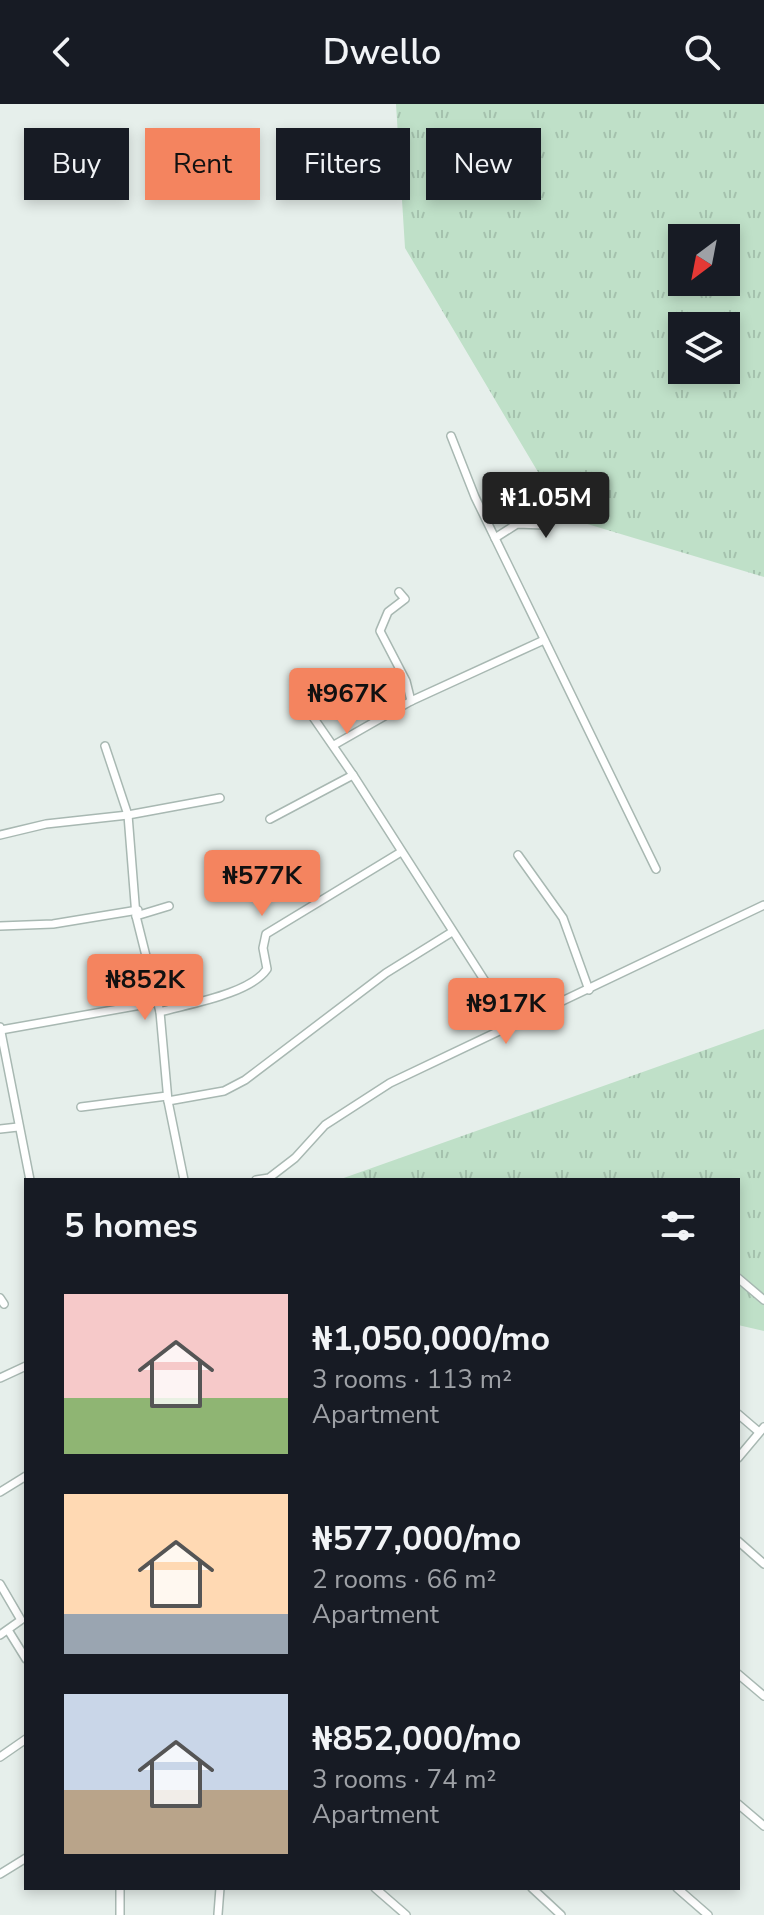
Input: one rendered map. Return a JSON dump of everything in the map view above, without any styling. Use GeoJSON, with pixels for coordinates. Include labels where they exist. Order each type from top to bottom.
{"type":"FeatureCollection","features":[{"type":"Feature","properties":{"kind":"street"},"geometry":{"type":"LineString","coordinates":[[451,436],[495,538],[656,869]]}},
{"type":"Feature","properties":{"kind":"street"},"geometry":{"type":"LineString","coordinates":[[495,538],[517,524],[545,525],[576,504]]}},
{"type":"Feature","properties":{"kind":"street"},"geometry":{"type":"LineString","coordinates":[[399,592],[405,599],[388,612],[380,631],[406,681],[411,701]]}},
{"type":"Feature","properties":{"kind":"street"},"geometry":{"type":"LineString","coordinates":[[334,745],[411,701],[544,640]]}},
{"type":"Feature","properties":{"kind":"street"},"geometry":{"type":"LineString","coordinates":[[313,717],[513,1025]]}},
{"type":"Feature","properties":{"kind":"street"},"geometry":{"type":"LineString","coordinates":[[105,746],[128,815],[137,913],[160,1012],[168,1099],[184,1178]]}},
{"type":"Feature","properties":{"kind":"street"},"geometry":{"type":"LineString","coordinates":[[270,819],[353,775]]}},
{"type":"Feature","properties":{"kind":"street"},"geometry":{"type":"LineString","coordinates":[[0,835],[46,824],[128,815],[220,798]]}},
{"type":"Feature","properties":{"kind":"street"},"geometry":{"type":"LineString","coordinates":[[160,1012],[222,996],[263,976],[267,969],[263,948],[266,934],[401,852]]}},
{"type":"Feature","properties":{"kind":"street"},"geometry":{"type":"LineString","coordinates":[[518,855],[563,918],[589,990]]}},
{"type":"Feature","properties":{"kind":"street"},"geometry":{"type":"LineString","coordinates":[[269,1178],[295,1158],[325,1125],[390,1083],[764,905]]}},
{"type":"Feature","properties":{"kind":"street"},"geometry":{"type":"LineString","coordinates":[[0,926],[53,924],[169,906]]}},
{"type":"Feature","properties":{"kind":"street"},"geometry":{"type":"LineString","coordinates":[[81,1107],[224,1091],[245,1080],[386,973],[452,932]]}},
{"type":"Feature","properties":{"kind":"street"},"geometry":{"type":"LineString","coordinates":[[30,1178],[9,1071],[0,1041],[0,1028],[158,1002]]}},
{"type":"Feature","properties":{"kind":"street"},"geometry":{"type":"LineString","coordinates":[[0,1129],[18,1127]]}},
{"type":"Feature","properties":{"kind":"street"},"geometry":{"type":"LineString","coordinates":[[740,1280],[764,1300]]}},
{"type":"Feature","properties":{"kind":"street"},"geometry":{"type":"LineString","coordinates":[[0,1378],[24,1367]]}},
{"type":"Feature","properties":{"kind":"street"},"geometry":{"type":"LineString","coordinates":[[740,1415],[762,1429],[740,1456]]}},
{"type":"Feature","properties":{"kind":"street"},"geometry":{"type":"LineString","coordinates":[[0,1492],[24,1477]]}},
{"type":"Feature","properties":{"kind":"street"},"geometry":{"type":"LineString","coordinates":[[740,1543],[764,1564]]}},
{"type":"Feature","properties":{"kind":"street"},"geometry":{"type":"LineString","coordinates":[[0,1584],[24,1619],[0,1635]]}},
{"type":"Feature","properties":{"kind":"street"},"geometry":{"type":"LineString","coordinates":[[8,1630],[24,1656]]}},
{"type":"Feature","properties":{"kind":"street"},"geometry":{"type":"LineString","coordinates":[[740,1676],[764,1696]]}},
{"type":"Feature","properties":{"kind":"street"},"geometry":{"type":"LineString","coordinates":[[0,1757],[24,1740]]}},
{"type":"Feature","properties":{"kind":"street"},"geometry":{"type":"LineString","coordinates":[[740,1806],[764,1826]]}},
{"type":"Feature","properties":{"kind":"street"},"geometry":{"type":"LineString","coordinates":[[0,1874],[24,1859]]}},
{"type":"Feature","properties":{"kind":"street"},"geometry":{"type":"LineString","coordinates":[[120,1890],[120,1915]]}},
{"type":"Feature","properties":{"kind":"street"},"geometry":{"type":"LineString","coordinates":[[218,1914],[220,1890]]}},
{"type":"Feature","properties":{"kind":"street"},"geometry":{"type":"LineString","coordinates":[[377,1890],[406,1915]]}},
{"type":"Feature","properties":{"kind":"street"},"geometry":{"type":"LineString","coordinates":[[534,1890],[561,1915]]}},
{"type":"Feature","properties":{"kind":"street"},"geometry":{"type":"LineString","coordinates":[[679,1890],[708,1915]]}},
{"type":"Feature","properties":{"kind":"green space"},"geometry":{"type":"Polygon","coordinates":[[[396,104],[764,104],[764,577],[544,511],[554,499],[405,248],[402,200],[410,200],[410,128],[398,128],[396,104]]]}},
{"type":"Feature","properties":{"kind":"green space"},"geometry":{"type":"Polygon","coordinates":[[[764,1029],[764,1331],[740,1325],[740,1178],[344,1178],[764,1029]]]}}]}
